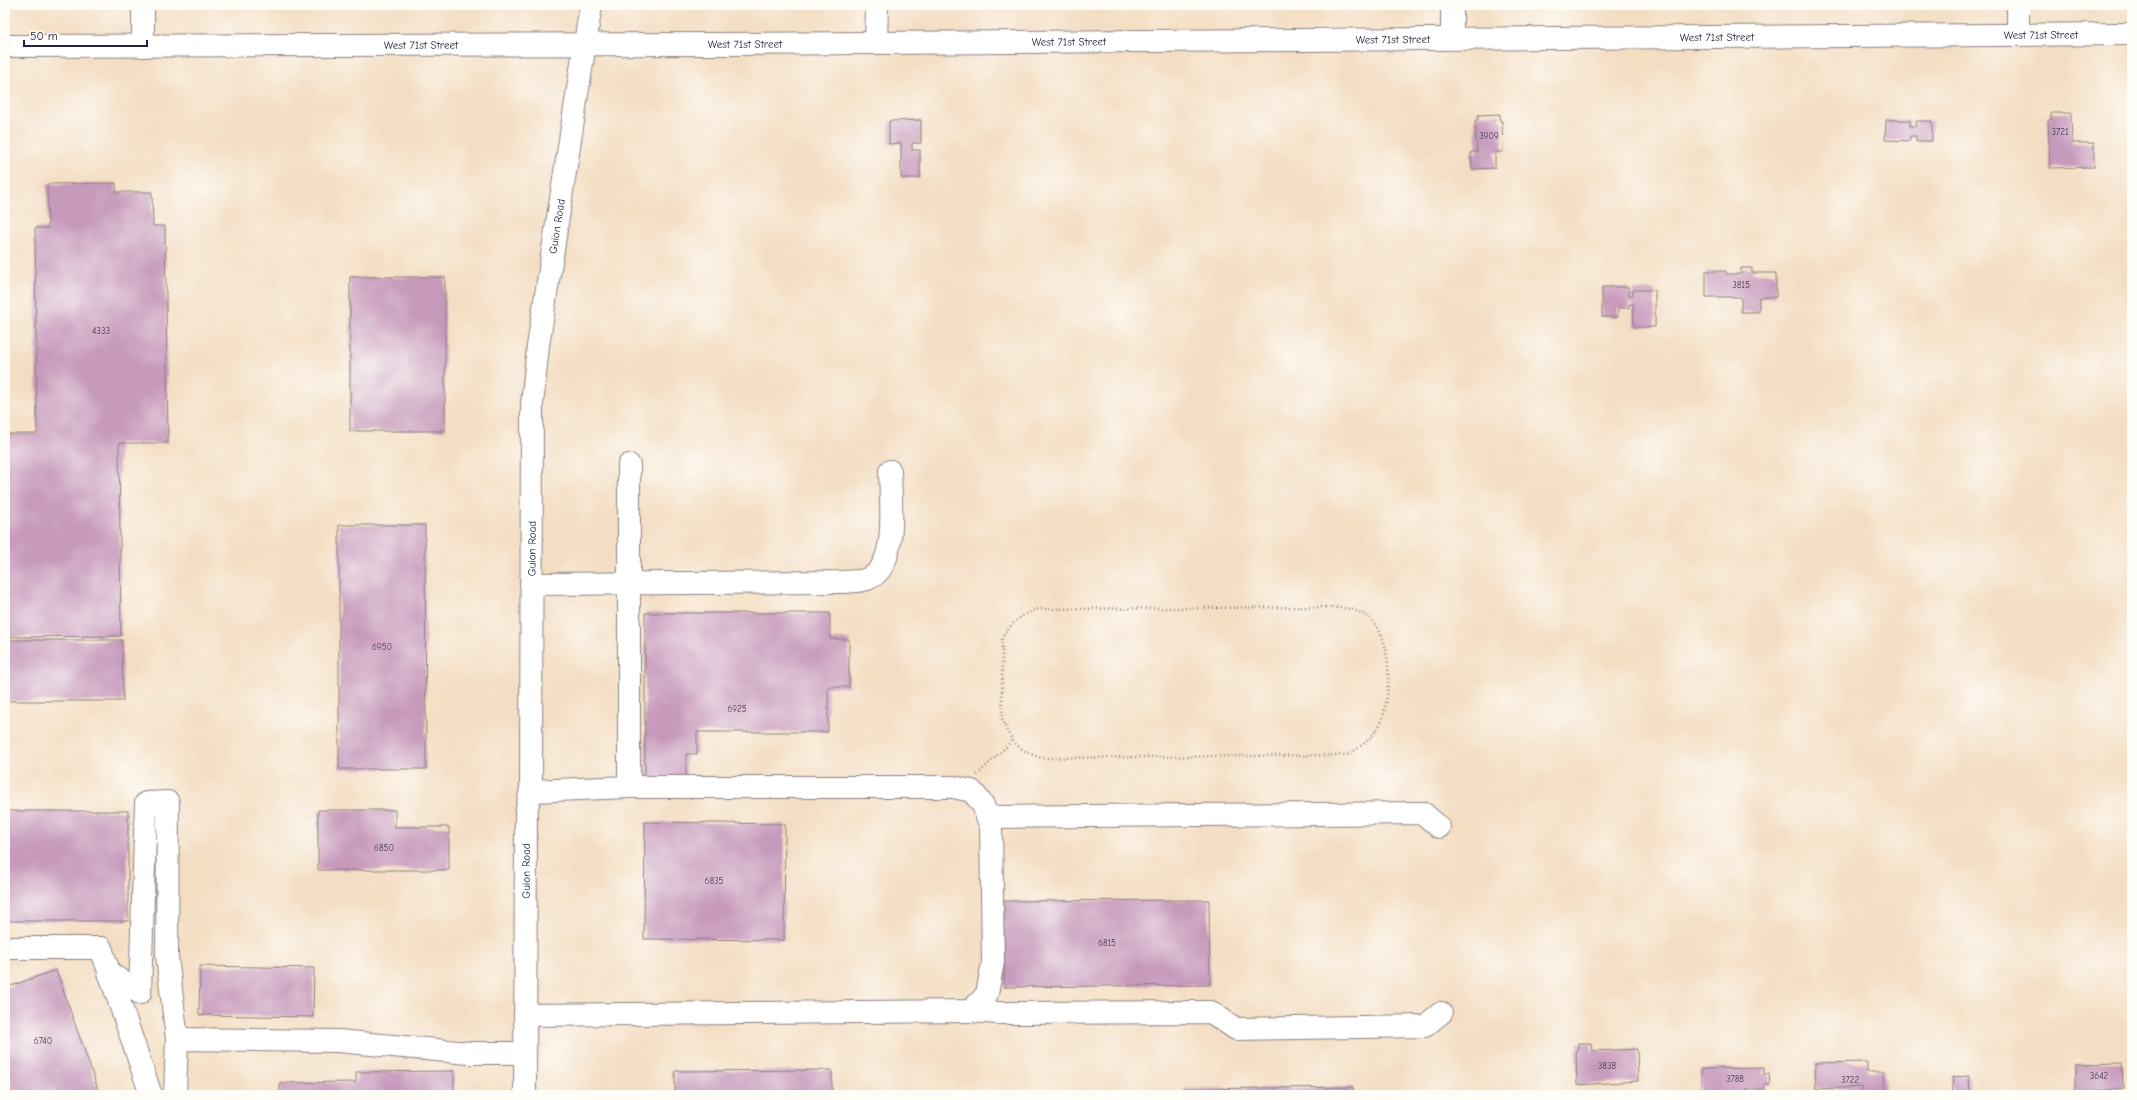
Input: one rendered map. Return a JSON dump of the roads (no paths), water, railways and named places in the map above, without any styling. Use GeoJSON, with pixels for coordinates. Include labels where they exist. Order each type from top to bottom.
{"type":"FeatureCollection","features":[{"type":"Feature","properties":{"kind":"main road"},"geometry":{"type":"LineString","coordinates":[[143,5],[143,46]]}},
{"type":"Feature","properties":{"kind":"main road","name":"Guion Road"},"geometry":{"type":"LineString","coordinates":[[525,1095],[526,813],[530,791],[532,427],[534,375],[591,5]]}},
{"type":"Feature","properties":{"kind":"main road"},"geometry":{"type":"LineString","coordinates":[[876,43],[877,5]]}},
{"type":"Feature","properties":{"kind":"main road"},"geometry":{"type":"LineString","coordinates":[[1452,5],[1452,38]]}},
{"type":"Feature","properties":{"kind":"main road"},"geometry":{"type":"LineString","coordinates":[[2018,5],[2018,35]]}},
{"type":"Feature","properties":{"kind":"main road","name":"West 71st Street"},"geometry":{"type":"LineString","coordinates":[[5,46],[876,43],[2132,34]]}},
{"type":"Feature","properties":{"kind":"main road"},"geometry":{"type":"LineString","coordinates":[[628,465],[628,787]]}},
{"type":"Feature","properties":{"kind":"main road"},"geometry":{"type":"LineString","coordinates":[[531,584],[842,582],[868,579],[881,568],[891,543],[890,471]]}},
{"type":"Feature","properties":{"kind":"main road"},"geometry":{"type":"LineString","coordinates":[[530,791],[628,787],[953,787],[972,791],[983,805],[991,827],[993,962],[987,994],[971,1011]]}},
{"type":"Feature","properties":{"kind":"main road"},"geometry":{"type":"LineString","coordinates":[[109,973],[140,993],[146,803],[168,802],[167,956],[177,1039],[175,1095]]}},
{"type":"Feature","properties":{"kind":"main road"},"geometry":{"type":"LineString","coordinates":[[987,817],[1423,813],[1439,827]]}},
{"type":"Feature","properties":{"kind":"main road"},"geometry":{"type":"LineString","coordinates":[[5,948],[101,948],[151,1095]]}},
{"type":"Feature","properties":{"kind":"main road"},"geometry":{"type":"LineString","coordinates":[[526,1015],[971,1011],[998,1013],[1211,1012],[1236,1029],[1425,1026],[1441,1013]]}},
{"type":"Feature","properties":{"kind":"main road"},"geometry":{"type":"LineString","coordinates":[[177,1039],[338,1041],[469,1053],[526,1053]]}}]}
